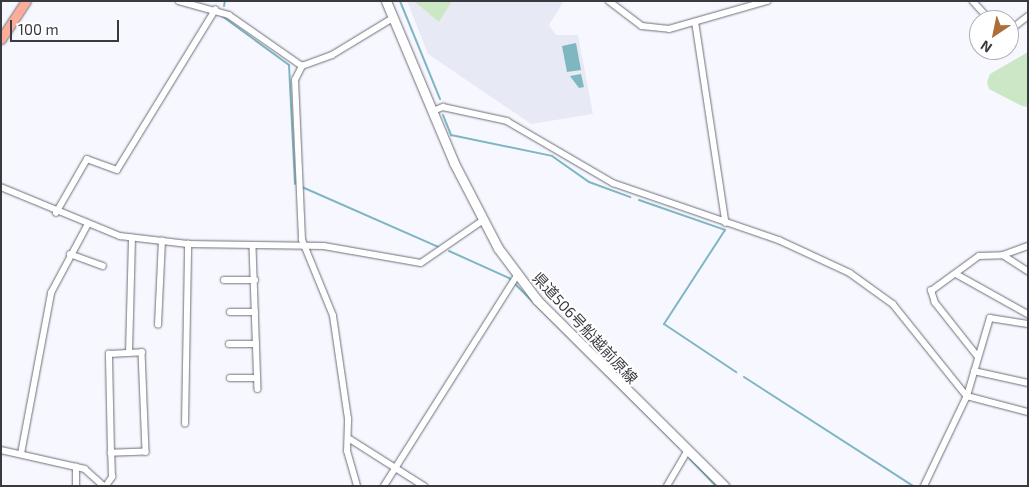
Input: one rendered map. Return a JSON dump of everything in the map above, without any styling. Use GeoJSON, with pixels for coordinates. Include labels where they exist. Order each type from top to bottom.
{"type":"FeatureCollection","features":[{"type":"Feature","properties":{"kind":"main road"},"geometry":{"type":"LineString","coordinates":[[1,39],[26,1]]}},
{"type":"Feature","properties":{"kind":"main road","name":"県道506号船越前原線"},"geometry":{"type":"LineString","coordinates":[[386,1],[482,221],[517,276],[588,353],[724,486]]}},
{"type":"Feature","properties":{"kind":"street"},"geometry":{"type":"LineString","coordinates":[[180,1],[215,10],[257,32],[302,66]]}},
{"type":"Feature","properties":{"kind":"street"},"geometry":{"type":"LineString","coordinates":[[609,1],[642,26],[669,29],[696,25],[767,1]]}},
{"type":"Feature","properties":{"kind":"street"},"geometry":{"type":"LineString","coordinates":[[56,213],[87,159],[117,170],[215,10]]}},
{"type":"Feature","properties":{"kind":"street"},"geometry":{"type":"LineString","coordinates":[[357,486],[347,450],[350,439],[332,316],[304,245],[295,80],[302,66],[332,55],[393,18]]}},
{"type":"Feature","properties":{"kind":"street"},"geometry":{"type":"LineString","coordinates":[[696,25],[726,223]]}},
{"type":"Feature","properties":{"kind":"street"},"geometry":{"type":"LineString","coordinates":[[433,111],[443,107],[507,121],[613,183],[813,255],[880,291],[967,396],[1028,412]]}},
{"type":"Feature","properties":{"kind":"street"},"geometry":{"type":"LineString","coordinates":[[1,187],[86,226],[132,238],[188,244],[253,247],[304,245],[421,263],[482,221]]}},
{"type":"Feature","properties":{"kind":"street"},"geometry":{"type":"LineString","coordinates":[[21,454],[46,307],[70,254],[86,226]]}},
{"type":"Feature","properties":{"kind":"street"},"geometry":{"type":"LineString","coordinates":[[129,352],[132,238]]}},
{"type":"Feature","properties":{"kind":"street"},"geometry":{"type":"LineString","coordinates":[[158,325],[162,241]]}},
{"type":"Feature","properties":{"kind":"street"},"geometry":{"type":"LineString","coordinates":[[185,424],[188,244]]}},
{"type":"Feature","properties":{"kind":"street"},"geometry":{"type":"LineString","coordinates":[[977,356],[930,294],[979,256],[1003,256],[1028,246]]}},
{"type":"Feature","properties":{"kind":"street"},"geometry":{"type":"LineString","coordinates":[[253,247],[256,378],[258,390]]}},
{"type":"Feature","properties":{"kind":"street"},"geometry":{"type":"LineString","coordinates":[[70,254],[103,266]]}},
{"type":"Feature","properties":{"kind":"street"},"geometry":{"type":"LineString","coordinates":[[1003,256],[1028,271]]}},
{"type":"Feature","properties":{"kind":"street"},"geometry":{"type":"LineString","coordinates":[[956,274],[1028,314]]}},
{"type":"Feature","properties":{"kind":"street"},"geometry":{"type":"LineString","coordinates":[[384,486],[517,276]]}},
{"type":"Feature","properties":{"kind":"street"},"geometry":{"type":"LineString","coordinates":[[224,280],[255,280]]}},
{"type":"Feature","properties":{"kind":"street"},"geometry":{"type":"LineString","coordinates":[[230,312],[255,312]]}},
{"type":"Feature","properties":{"kind":"street"},"geometry":{"type":"LineString","coordinates":[[924,486],[967,396],[977,356],[990,318],[1028,324]]}},
{"type":"Feature","properties":{"kind":"street"},"geometry":{"type":"LineString","coordinates":[[229,344],[256,344]]}},
{"type":"Feature","properties":{"kind":"street"},"geometry":{"type":"LineString","coordinates":[[1,450],[76,467],[105,486],[112,477],[111,453],[109,354],[142,352],[146,452],[111,453]]}},
{"type":"Feature","properties":{"kind":"street"},"geometry":{"type":"LineString","coordinates":[[974,371],[1028,383]]}},
{"type":"Feature","properties":{"kind":"street"},"geometry":{"type":"LineString","coordinates":[[230,378],[256,378]]}},
{"type":"Feature","properties":{"kind":"street"},"geometry":{"type":"LineString","coordinates":[[350,439],[424,486]]}},
{"type":"Feature","properties":{"kind":"street"},"geometry":{"type":"LineString","coordinates":[[667,486],[688,450]]}},
{"type":"Feature","properties":{"kind":"street"},"geometry":{"type":"LineString","coordinates":[[76,467],[76,486]]}},
{"type":"Feature","properties":{"kind":"shaded area"},"geometry":{"type":"Polygon","coordinates":[[[407,1],[564,1],[549,25],[556,35],[578,35],[593,114],[531,124],[428,54],[407,1]]]}},
{"type":"Feature","properties":{"kind":"green space"},"geometry":{"type":"Polygon","coordinates":[[[414,1],[452,1],[439,22],[414,1]]]}},
{"type":"Feature","properties":{"kind":"green space"},"geometry":{"type":"Polygon","coordinates":[[[1028,52],[1028,107],[1022,106],[989,89],[987,82],[990,74],[1014,60],[1019,60],[1019,57],[1028,52]]]}},
{"type":"Feature","properties":{"kind":"water"},"geometry":{"type":"Polygon","coordinates":[[[576,43],[581,70],[567,72],[562,46],[576,43]]]}},
{"type":"Feature","properties":{"kind":"water"},"geometry":{"type":"Polygon","coordinates":[[[581,74],[584,87],[579,88],[570,76],[581,74]]]}},
{"type":"Feature","properties":{"kind":"waterway"},"geometry":{"type":"LineString","coordinates":[[224,6],[225,1]]}},
{"type":"Feature","properties":{"kind":"waterway"},"geometry":{"type":"LineString","coordinates":[[400,1],[440,99]]}},
{"type":"Feature","properties":{"kind":"waterway"},"geometry":{"type":"LineString","coordinates":[[222,16],[289,65],[295,184]]}},
{"type":"Feature","properties":{"kind":"waterway"},"geometry":{"type":"LineString","coordinates":[[443,115],[451,135],[552,156],[589,182],[630,197]]}},
{"type":"Feature","properties":{"kind":"waterway"},"geometry":{"type":"LineString","coordinates":[[302,187],[439,247]]}},
{"type":"Feature","properties":{"kind":"waterway"},"geometry":{"type":"LineString","coordinates":[[639,200],[725,230],[664,324],[736,372]]}},
{"type":"Feature","properties":{"kind":"waterway"},"geometry":{"type":"LineString","coordinates":[[449,251],[509,278],[679,447]]}},
{"type":"Feature","properties":{"kind":"waterway"},"geometry":{"type":"LineString","coordinates":[[744,377],[913,486]]}},
{"type":"Feature","properties":{"kind":"waterway"},"geometry":{"type":"LineString","coordinates":[[690,459],[716,486]]}}]}
